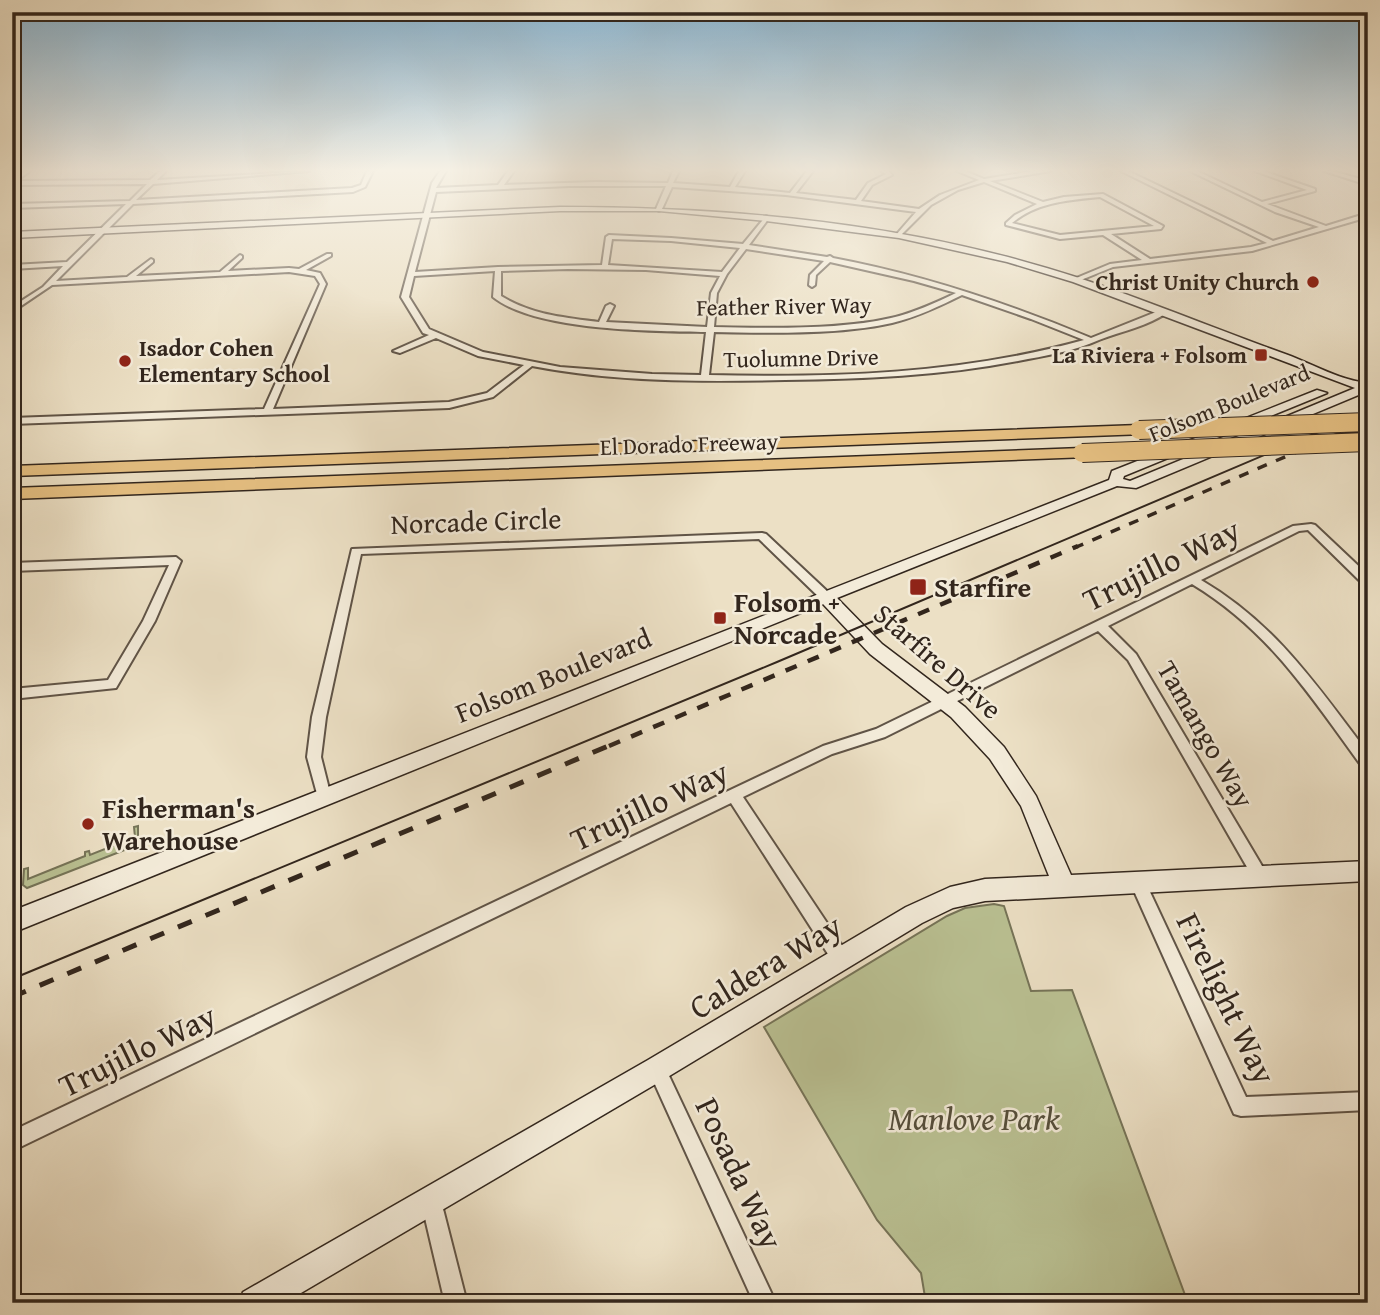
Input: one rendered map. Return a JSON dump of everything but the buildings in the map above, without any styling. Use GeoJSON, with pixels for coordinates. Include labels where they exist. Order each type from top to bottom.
{"type":"FeatureCollection","features":[{"type":"Feature","properties":{"kind":"highway","name":"El Dorado Freeway"},"geometry":{"type":"LineString","coordinates":[[12,471],[1368,422]]}},
{"type":"Feature","properties":{"kind":"highway","name":"El Dorado Freeway"},"geometry":{"type":"LineString","coordinates":[[12,494],[1368,442]]}},
{"type":"Feature","properties":{"kind":"street"},"geometry":{"type":"LineString","coordinates":[[12,235],[60,232]]}},
{"type":"Feature","properties":{"kind":"street"},"geometry":{"type":"LineString","coordinates":[[12,310],[50,283],[102,232]]}},
{"type":"Feature","properties":{"kind":"street","name":"Tuolumne Drive"},"geometry":{"type":"LineString","coordinates":[[423,232],[405,297],[407,310],[415,322],[436,335],[478,352],[529,365],[580,371],[705,379],[811,380],[903,374],[989,364],[1092,341],[1164,312]]}},
{"type":"Feature","properties":{"kind":"street"},"geometry":{"type":"LineString","coordinates":[[705,379],[712,301],[724,274],[757,232]]}},
{"type":"Feature","properties":{"kind":"street"},"geometry":{"type":"LineString","coordinates":[[878,232],[1009,260],[1076,280],[1349,381],[1367,383]]}},
{"type":"Feature","properties":{"kind":"street"},"geometry":{"type":"LineString","coordinates":[[1040,232],[1060,237],[1111,232]]}},
{"type":"Feature","properties":{"kind":"street"},"geometry":{"type":"LineString","coordinates":[[1250,232],[1272,243]]}},
{"type":"Feature","properties":{"kind":"street"},"geometry":{"type":"LineString","coordinates":[[1076,280],[1112,265],[1224,254],[1307,232]]}},
{"type":"Feature","properties":{"kind":"street"},"geometry":{"type":"LineString","coordinates":[[1105,233],[1149,261]]}},
{"type":"Feature","properties":{"kind":"street"},"geometry":{"type":"LineString","coordinates":[[605,265],[609,237],[747,247],[830,258],[900,273],[962,292],[1092,341]]}},
{"type":"Feature","properties":{"kind":"street"},"geometry":{"type":"LineString","coordinates":[[302,270],[329,255]]}},
{"type":"Feature","properties":{"kind":"street"},"geometry":{"type":"LineString","coordinates":[[221,274],[240,257]]}},
{"type":"Feature","properties":{"kind":"street"},"geometry":{"type":"LineString","coordinates":[[811,285],[813,275],[830,258]]}},
{"type":"Feature","properties":{"kind":"street"},"geometry":{"type":"LineString","coordinates":[[128,279],[151,261]]}},
{"type":"Feature","properties":{"kind":"street"},"geometry":{"type":"LineString","coordinates":[[12,267],[69,264]]}},
{"type":"Feature","properties":{"kind":"street"},"geometry":{"type":"LineString","coordinates":[[412,274],[605,265],[724,274]]}},
{"type":"Feature","properties":{"kind":"street","name":"Feather River Way"},"geometry":{"type":"LineString","coordinates":[[498,269],[495,292],[506,305],[539,317],[600,324],[823,328],[871,324],[923,312],[962,292]]}},
{"type":"Feature","properties":{"kind":"street"},"geometry":{"type":"LineString","coordinates":[[50,283],[302,270],[320,276],[323,284],[267,412]]}},
{"type":"Feature","properties":{"kind":"street"},"geometry":{"type":"LineString","coordinates":[[600,324],[610,306]]}},
{"type":"Feature","properties":{"kind":"street"},"geometry":{"type":"LineString","coordinates":[[397,351],[436,335]]}},
{"type":"Feature","properties":{"kind":"street"},"geometry":{"type":"LineString","coordinates":[[12,421],[464,403],[500,389],[529,365]]}},
{"type":"Feature","properties":{"kind":"street","name":"Folsom Boulevard"},"geometry":{"type":"LineString","coordinates":[[1116,482],[1117,474],[1349,381]]}},
{"type":"Feature","properties":{"kind":"street","name":"Folsom Boulevard"},"geometry":{"type":"LineString","coordinates":[[12,922],[1116,482],[1131,485],[1367,383]]}},
{"type":"Feature","properties":{"kind":"street","name":"Trujillo Way"},"geometry":{"type":"LineString","coordinates":[[12,1141],[828,750],[880,733],[1297,528],[1311,527],[1368,582]]}},
{"type":"Feature","properties":{"kind":"street","name":"Norcade Circle"},"geometry":{"type":"LineString","coordinates":[[324,797],[317,777],[315,745],[356,551],[762,536],[825,596]]}},
{"type":"Feature","properties":{"kind":"street"},"geometry":{"type":"LineString","coordinates":[[12,567],[176,561],[149,621],[112,685],[12,694]]}},
{"type":"Feature","properties":{"kind":"street"},"geometry":{"type":"LineString","coordinates":[[1193,580],[1235,604],[1258,623],[1368,764]]}},
{"type":"Feature","properties":{"kind":"street","name":"Starfire Drive"},"geometry":{"type":"LineString","coordinates":[[825,596],[887,659],[944,700],[971,724],[1008,768],[1033,812],[1064,886]]}},
{"type":"Feature","properties":{"kind":"street","name":"Tamango Way"},"geometry":{"type":"LineString","coordinates":[[1099,625],[1132,657],[1260,876]]}},
{"type":"Feature","properties":{"kind":"street"},"geometry":{"type":"LineString","coordinates":[[734,795],[841,959]]}},
{"type":"Feature","properties":{"kind":"street","name":"Caldera Way"},"geometry":{"type":"LineString","coordinates":[[254,1303],[657,1069],[914,915],[950,898],[985,890],[1368,871]]}},
{"type":"Feature","properties":{"kind":"street","name":"Firelight Way"},"geometry":{"type":"LineString","coordinates":[[1138,882],[1241,1107],[1368,1101]]}},
{"type":"Feature","properties":{"kind":"street","name":"Posada Way"},"geometry":{"type":"LineString","coordinates":[[657,1069],[765,1303]]}},
{"type":"Feature","properties":{"kind":"street"},"geometry":{"type":"LineString","coordinates":[[430,1199],[456,1303]]}},
{"type":"Feature","properties":{"kind":"green space"},"geometry":{"type":"Polygon","coordinates":[[[138,826],[135,846],[27,888],[23,885],[24,869],[28,868],[28,879],[85,856],[85,852],[89,851],[90,855],[135,837],[134,827],[138,826]]]}},
{"type":"Feature","properties":{"kind":"green space","name":"Manlove Park"},"geometry":{"type":"Polygon","coordinates":[[[994,904],[1004,906],[1031,991],[1072,990],[1188,1303],[926,1303],[921,1273],[877,1220],[764,1027],[947,916],[965,908],[994,904]]]}},
{"type":"Feature","properties":{"kind":"tram line"},"geometry":{"type":"LineString","coordinates":[[12,979],[777,662],[1368,411]]}},
{"type":"Feature","properties":{"kind":"railway"},"geometry":{"type":"LineString","coordinates":[[1074,548],[1368,421]]}},
{"type":"Feature","properties":{"kind":"railway"},"geometry":{"type":"LineString","coordinates":[[609,746],[1078,546]]}},
{"type":"Feature","properties":{"kind":"railway"},"geometry":{"type":"LineString","coordinates":[[16,995],[12,997],[613,744]]}},
{"type":"Feature","properties":{"kind":"place","name":"Christ Unity Church"},"geometry":{"type":"Point","coordinates":[1313,282]}},
{"type":"Feature","properties":{"kind":"place","name":"La Riviera + Folsom"},"geometry":{"type":"Point","coordinates":[1261,355]}},
{"type":"Feature","properties":{"kind":"place","name":"Isador Cohen Elementary School"},"geometry":{"type":"Point","coordinates":[125,361]}},
{"type":"Feature","properties":{"kind":"place","name":"Starfire"},"geometry":{"type":"Point","coordinates":[918,587]}},
{"type":"Feature","properties":{"kind":"place","name":"Folsom + Norcade"},"geometry":{"type":"Point","coordinates":[720,618]}},
{"type":"Feature","properties":{"kind":"place","name":"Fisherman's Warehouse"},"geometry":{"type":"Point","coordinates":[88,824]}}]}
